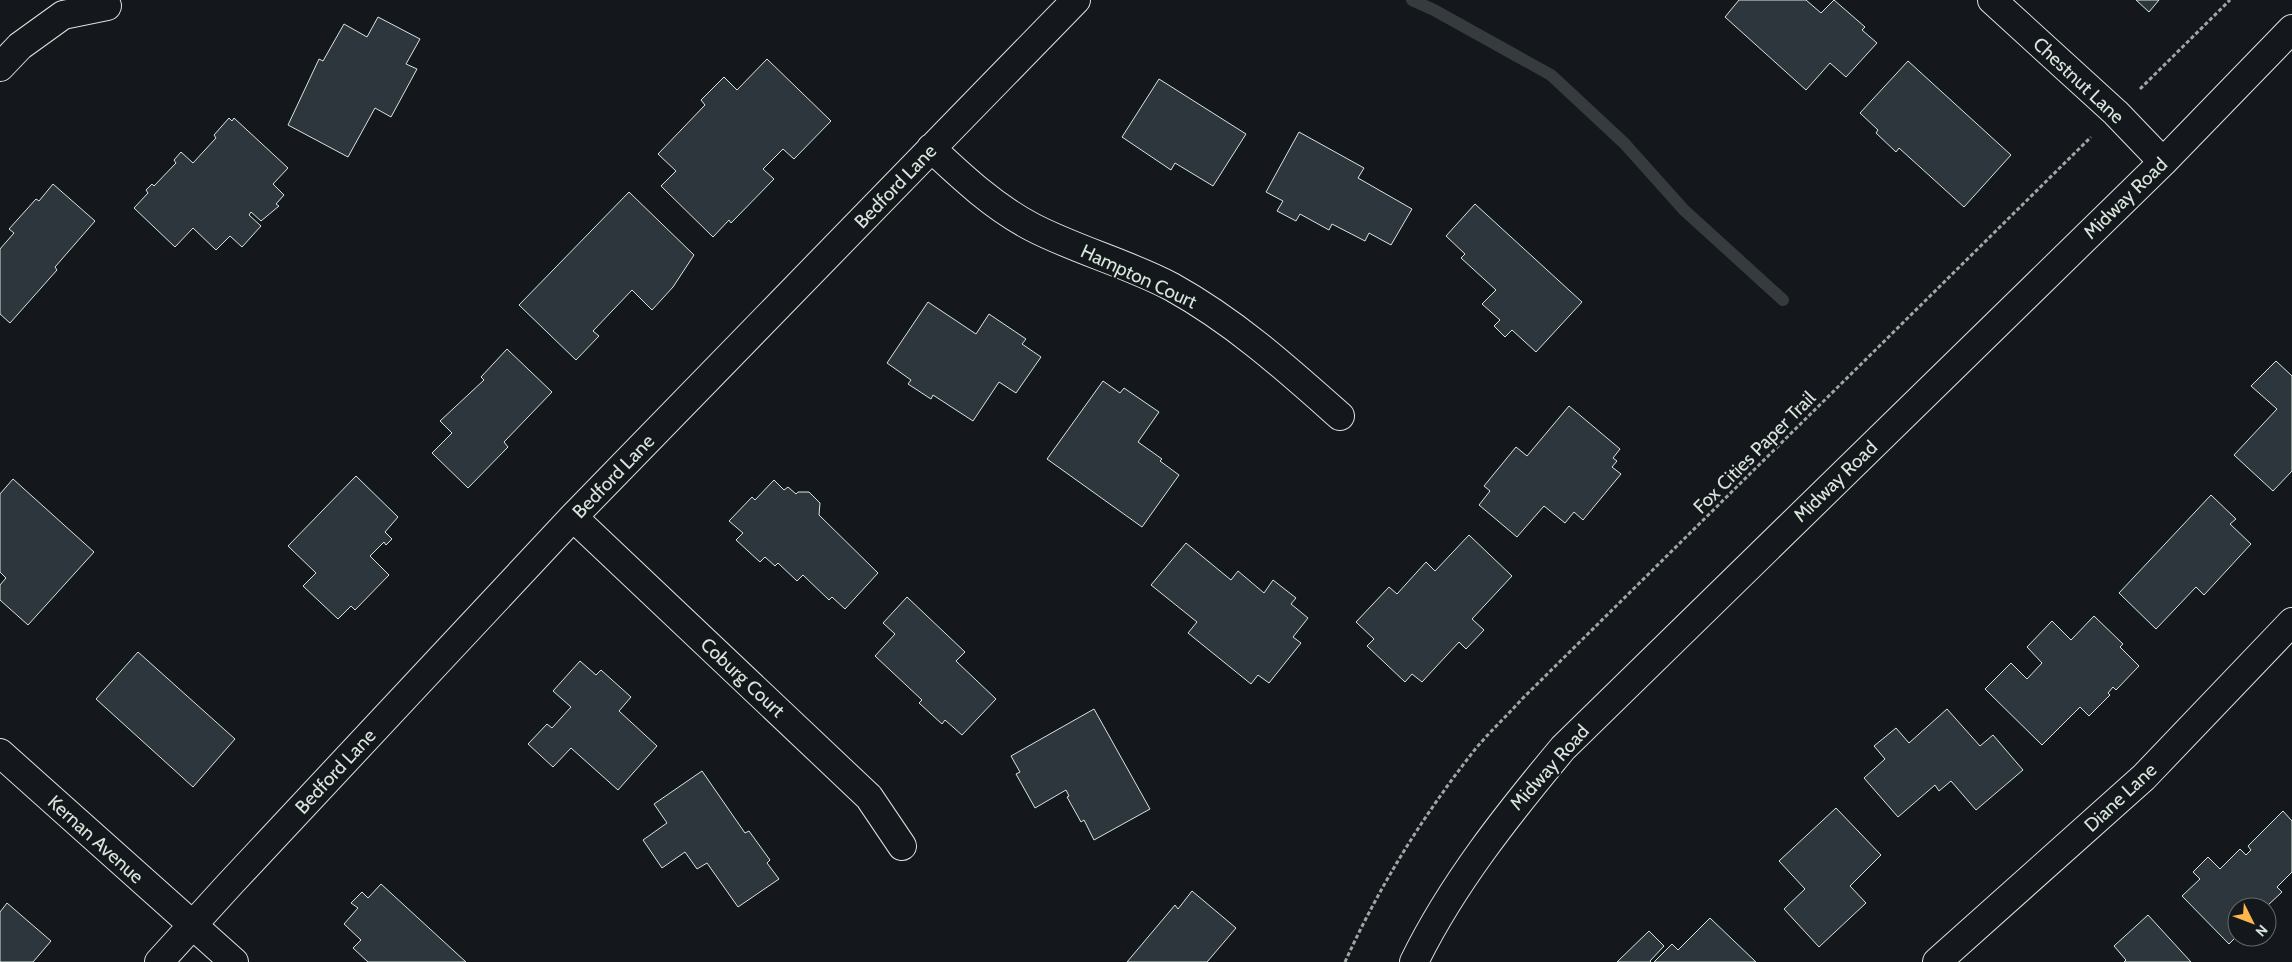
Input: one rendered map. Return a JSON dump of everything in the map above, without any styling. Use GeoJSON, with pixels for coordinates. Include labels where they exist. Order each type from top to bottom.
{"type":"FeatureCollection","features":[{"type":"Feature","properties":{"kind":"street","name":"Bedford Lane"},"geometry":{"type":"LineString","coordinates":[[159,962],[573,517],[1076,0]]}},
{"type":"Feature","properties":{"kind":"street","name":"Chestnut Lane"},"geometry":{"type":"LineString","coordinates":[[1992,0],[2116,113],[2163,162]]}},
{"type":"Feature","properties":{"kind":"street"},"geometry":{"type":"LineString","coordinates":[[0,67],[20,46],[63,15],[107,6]]}},
{"type":"Feature","properties":{"kind":"street","name":"Midway Road"},"geometry":{"type":"LineString","coordinates":[[1414,962],[1446,906],[1506,816],[1563,748],[2163,162],[2292,29]]}},
{"type":"Feature","properties":{"kind":"street","name":"Hampton Court"},"geometry":{"type":"LineString","coordinates":[[931,148],[969,183],[1007,213],[1068,244],[1170,286],[1220,315],[1262,348],[1340,416]]}},
{"type":"Feature","properties":{"kind":"street","name":"Coburg Court"},"geometry":{"type":"LineString","coordinates":[[573,517],[858,785],[870,797],[902,846]]}},
{"type":"Feature","properties":{"kind":"street","name":"Diane Lane"},"geometry":{"type":"LineString","coordinates":[[1937,962],[2144,777],[2292,622]]}},
{"type":"Feature","properties":{"kind":"street","name":"Kernan Avenue"},"geometry":{"type":"LineString","coordinates":[[0,752],[234,962]]}},
{"type":"Feature","properties":{"kind":"path","name":"Fox Cities Paper Trail"},"geometry":{"type":"LineString","coordinates":[[1345,962],[1359,930],[1398,860],[1435,802],[1475,750],[1522,699],[2230,0]]}},
{"type":"Feature","properties":{"kind":"building"},"geometry":{"type":"Polygon","coordinates":[[[1739,0],[1806,0],[1821,13],[1834,0],[1865,27],[1862,30],[1877,43],[1846,77],[1830,63],[1806,90],[1725,17],[1739,0]]]}},
{"type":"Feature","properties":{"kind":"building"},"geometry":{"type":"Polygon","coordinates":[[[2136,0],[2159,0],[2149,12],[2136,0]]]}},
{"type":"Feature","properties":{"kind":"building"},"geometry":{"type":"Polygon","coordinates":[[[378,17],[420,39],[406,64],[417,69],[391,117],[375,108],[348,157],[288,125],[319,59],[323,61],[344,24],[367,37],[378,17]]]}},
{"type":"Feature","properties":{"kind":"building"},"geometry":{"type":"Polygon","coordinates":[[[767,59],[831,121],[794,159],[783,149],[763,169],[774,179],[731,223],[729,220],[713,237],[661,186],[676,171],[658,154],[705,105],[701,100],[724,77],[737,90],[767,59]]]}},
{"type":"Feature","properties":{"kind":"building"},"geometry":{"type":"Polygon","coordinates":[[[1908,61],[2011,155],[1964,207],[1899,148],[1896,152],[1876,133],[1878,130],[1860,113],[1908,61]]]}},
{"type":"Feature","properties":{"kind":"building"},"geometry":{"type":"Polygon","coordinates":[[[1159,79],[1246,134],[1213,186],[1175,163],[1171,170],[1122,137],[1159,79]]]}},
{"type":"Feature","properties":{"kind":"building"},"geometry":{"type":"Polygon","coordinates":[[[229,118],[232,121],[234,118],[288,168],[273,184],[284,195],[276,204],[279,206],[261,221],[251,212],[249,215],[261,226],[242,247],[230,236],[216,250],[193,228],[175,247],[134,208],[148,193],[146,190],[152,184],[154,186],[176,163],[174,160],[181,152],[193,163],[216,138],[214,135],[229,118]]]}},
{"type":"Feature","properties":{"kind":"building"},"geometry":{"type":"Polygon","coordinates":[[[1299,132],[1364,168],[1358,178],[1412,209],[1391,245],[1369,233],[1365,241],[1332,224],[1329,230],[1300,214],[1296,221],[1277,211],[1283,201],[1266,192],[1299,132]]]}},
{"type":"Feature","properties":{"kind":"building"},"geometry":{"type":"Polygon","coordinates":[[[53,184],[95,221],[55,267],[57,270],[10,323],[0,314],[0,249],[14,233],[9,229],[36,199],[39,201],[53,184]]]}},
{"type":"Feature","properties":{"kind":"building"},"geometry":{"type":"Polygon","coordinates":[[[629,192],[694,255],[673,287],[652,310],[632,290],[593,331],[599,336],[576,360],[519,305],[629,192]]]}},
{"type":"Feature","properties":{"kind":"building"},"geometry":{"type":"Polygon","coordinates":[[[1475,204],[1582,302],[1536,352],[1512,330],[1505,337],[1494,326],[1500,320],[1482,304],[1496,290],[1461,258],[1465,254],[1446,236],[1475,204]]]}},
{"type":"Feature","properties":{"kind":"building"},"geometry":{"type":"Polygon","coordinates":[[[928,302],[976,334],[989,314],[1026,339],[1022,344],[1041,357],[1016,393],[999,382],[973,421],[933,395],[931,399],[908,384],[911,380],[887,363],[928,302]]]}},
{"type":"Feature","properties":{"kind":"building"},"geometry":{"type":"Polygon","coordinates":[[[507,349],[552,392],[504,442],[508,447],[468,488],[432,453],[452,433],[440,421],[484,380],[481,377],[507,349]]]}},
{"type":"Feature","properties":{"kind":"building"},"geometry":{"type":"Polygon","coordinates":[[[2276,361],[2292,376],[2292,471],[2273,491],[2234,455],[2277,409],[2251,386],[2276,361]]]}},
{"type":"Feature","properties":{"kind":"building"},"geometry":{"type":"Polygon","coordinates":[[[1103,381],[1120,393],[1124,388],[1159,412],[1138,442],[1162,459],[1160,461],[1179,475],[1142,527],[1047,459],[1103,381]]]}},
{"type":"Feature","properties":{"kind":"building"},"geometry":{"type":"Polygon","coordinates":[[[1569,406],[1620,449],[1613,458],[1617,461],[1612,467],[1621,474],[1583,520],[1574,512],[1565,523],[1544,506],[1517,537],[1479,505],[1490,491],[1484,486],[1516,447],[1527,456],[1569,406]]]}},
{"type":"Feature","properties":{"kind":"building"},"geometry":{"type":"Polygon","coordinates":[[[356,476],[398,517],[385,532],[392,539],[386,545],[384,542],[370,556],[389,575],[355,610],[351,606],[338,619],[303,586],[316,573],[288,546],[356,476]]]}},
{"type":"Feature","properties":{"kind":"building"},"geometry":{"type":"Polygon","coordinates":[[[13,479],[94,552],[28,625],[0,600],[0,585],[6,578],[0,572],[0,494],[13,479]]]}},
{"type":"Feature","properties":{"kind":"building"},"geometry":{"type":"Polygon","coordinates":[[[774,480],[784,490],[788,487],[796,494],[798,492],[809,492],[820,503],[819,515],[878,573],[845,609],[832,597],[829,600],[803,575],[797,581],[778,563],[775,566],[765,557],[760,562],[736,540],[743,533],[729,521],[752,497],[755,500],[774,480]]]}},
{"type":"Feature","properties":{"kind":"building"},"geometry":{"type":"Polygon","coordinates":[[[2211,495],[2236,519],[2230,524],[2251,544],[2204,595],[2196,587],[2156,629],[2119,593],[2211,495]]]}},
{"type":"Feature","properties":{"kind":"building"},"geometry":{"type":"Polygon","coordinates":[[[1469,535],[1512,576],[1472,619],[1484,630],[1466,649],[1459,642],[1422,682],[1412,674],[1405,682],[1367,646],[1374,639],[1356,622],[1389,587],[1397,594],[1426,562],[1435,571],[1469,535]]]}},
{"type":"Feature","properties":{"kind":"building"},"geometry":{"type":"Polygon","coordinates":[[[1186,543],[1231,580],[1238,571],[1264,593],[1273,580],[1296,598],[1291,604],[1308,618],[1293,637],[1301,643],[1269,683],[1258,675],[1251,684],[1188,633],[1197,622],[1151,585],[1186,543]]]}},
{"type":"Feature","properties":{"kind":"building"},"geometry":{"type":"Polygon","coordinates":[[[907,597],[965,652],[956,661],[996,699],[962,735],[945,720],[942,724],[919,703],[922,700],[875,656],[895,634],[883,623],[907,597]]]}},
{"type":"Feature","properties":{"kind":"building"},"geometry":{"type":"Polygon","coordinates":[[[2094,616],[2123,644],[2120,647],[2139,666],[2116,690],[2113,687],[2108,693],[2110,695],[2089,716],[2080,707],[2042,745],[1985,689],[2011,663],[2027,679],[2042,663],[2027,647],[2052,621],[2071,640],[2094,616]]]}},
{"type":"Feature","properties":{"kind":"building"},"geometry":{"type":"Polygon","coordinates":[[[138,652],[235,739],[193,787],[96,699],[138,652]]]}},
{"type":"Feature","properties":{"kind":"building"},"geometry":{"type":"Polygon","coordinates":[[[580,661],[596,675],[601,670],[631,697],[619,711],[657,746],[618,790],[571,748],[553,767],[528,744],[547,724],[552,728],[571,707],[553,691],[580,661]]]}},
{"type":"Feature","properties":{"kind":"building"},"geometry":{"type":"Polygon","coordinates":[[[1094,709],[1150,809],[1094,840],[1084,820],[1081,822],[1067,797],[1069,796],[1066,790],[1035,808],[1016,774],[1020,772],[1011,756],[1094,709]]]}},
{"type":"Feature","properties":{"kind":"building"},"geometry":{"type":"Polygon","coordinates":[[[1947,709],[1980,746],[1993,735],[2023,770],[1976,810],[1951,781],[1939,791],[1935,785],[1898,817],[1864,778],[1885,759],[1874,746],[1896,728],[1909,743],[1947,709]]]}},
{"type":"Feature","properties":{"kind":"building"},"geometry":{"type":"Polygon","coordinates":[[[702,771],[745,833],[749,831],[770,860],[767,863],[779,879],[738,907],[707,863],[697,869],[685,852],[662,868],[643,840],[667,823],[654,804],[702,771]]]}},
{"type":"Feature","properties":{"kind":"building"},"geometry":{"type":"Polygon","coordinates":[[[1836,808],[1881,855],[1850,886],[1866,903],[1819,947],[1784,909],[1805,889],[1779,861],[1836,808]]]}},
{"type":"Feature","properties":{"kind":"building"},"geometry":{"type":"Polygon","coordinates":[[[2283,811],[2292,821],[2292,872],[2277,887],[2282,892],[2277,897],[2227,897],[2227,942],[2182,896],[2200,879],[2193,872],[2208,857],[2220,869],[2240,849],[2246,855],[2251,850],[2248,846],[2283,811]]]}},
{"type":"Feature","properties":{"kind":"building"},"geometry":{"type":"Polygon","coordinates":[[[381,884],[466,962],[368,962],[353,948],[361,940],[344,924],[358,908],[351,903],[362,892],[368,898],[381,884]]]}},
{"type":"Feature","properties":{"kind":"building"},"geometry":{"type":"Polygon","coordinates":[[[1192,891],[1236,928],[1207,962],[1127,962],[1175,905],[1178,909],[1192,891]]]}},
{"type":"Feature","properties":{"kind":"building"},"geometry":{"type":"Polygon","coordinates":[[[7,903],[51,941],[33,962],[0,962],[0,912],[7,903]]]}},
{"type":"Feature","properties":{"kind":"building"},"geometry":{"type":"Polygon","coordinates":[[[2148,915],[2191,962],[2124,962],[2126,960],[2114,946],[2148,915]]]}},
{"type":"Feature","properties":{"kind":"building"},"geometry":{"type":"Polygon","coordinates":[[[1710,918],[1756,962],[1654,962],[1672,944],[1678,950],[1710,918]]]}},
{"type":"Feature","properties":{"kind":"building"},"geometry":{"type":"Polygon","coordinates":[[[1649,931],[1664,946],[1651,962],[1617,962],[1649,931]]]}},
{"type":"Feature","properties":{"kind":"waterway"},"geometry":{"type":"LineString","coordinates":[[1412,0],[1434,10],[1551,75],[1624,143],[1684,210],[1783,300]]}}]}
